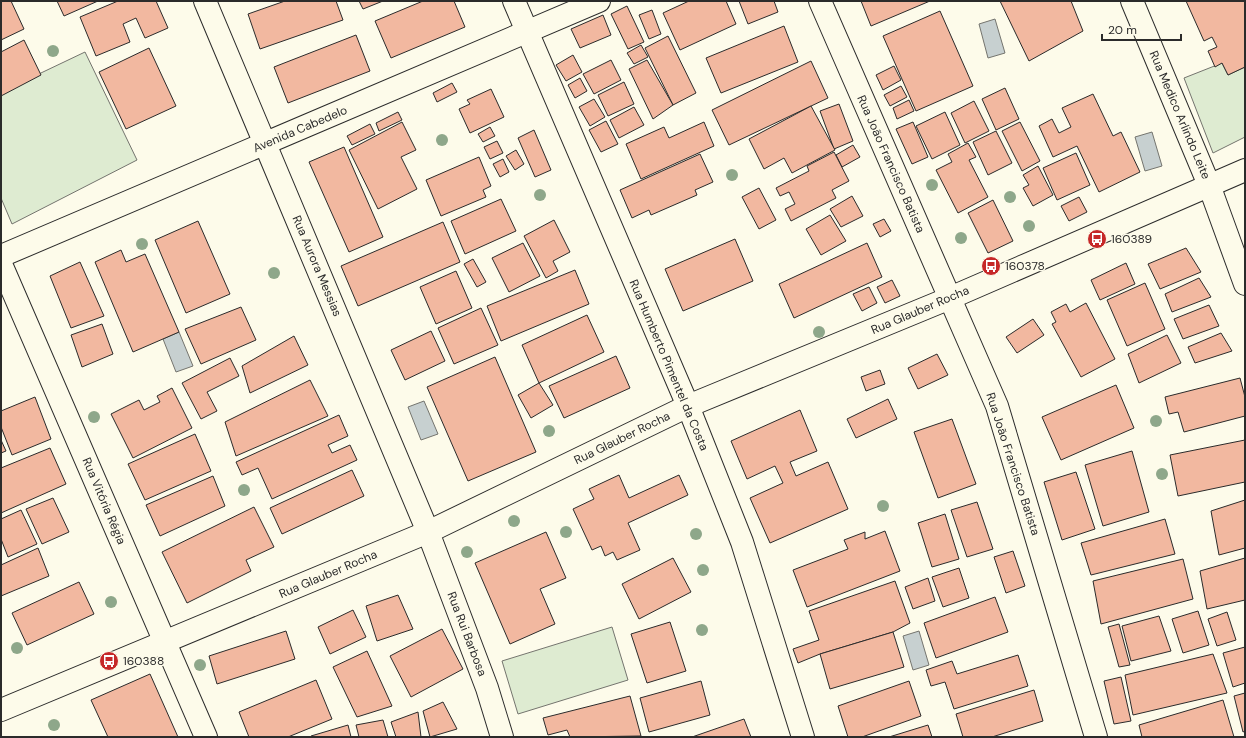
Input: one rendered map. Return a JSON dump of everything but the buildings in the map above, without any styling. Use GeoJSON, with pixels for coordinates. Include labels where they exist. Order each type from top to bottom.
{"type":"FeatureCollection","features":[{"type":"Feature","properties":{"kind":"street","name":"Rua Aurora Messias"},"geometry":{"type":"LineString","coordinates":[[205,1],[428,532]]}},
{"type":"Feature","properties":{"kind":"street","name":"Rua Humberto Pimentel da Costa"},"geometry":{"type":"LineString","coordinates":[[514,1],[688,406],[742,542],[803,737]]}},
{"type":"Feature","properties":{"kind":"street","name":"Avenida Cabedelo"},"geometry":{"type":"LineString","coordinates":[[1,256],[599,1]]}},
{"type":"Feature","properties":{"kind":"street","name":"Rua João Francisco Batista"},"geometry":{"type":"LineString","coordinates":[[820,1],[997,406],[1096,737]]}},
{"type":"Feature","properties":{"kind":"street","name":"Rua Medico Arlindo Leite"},"geometry":{"type":"LineString","coordinates":[[1132,1],[1209,185],[1245,284]]}},
{"type":"Feature","properties":{"kind":"street","name":"Rua Glauber Rocha"},"geometry":{"type":"LineString","coordinates":[[1,710],[428,532],[688,406],[950,298],[1245,170]]}},
{"type":"Feature","properties":{"kind":"street","name":"Rua Vitória Régia"},"geometry":{"type":"LineString","coordinates":[[1,264],[206,737]]}},
{"type":"Feature","properties":{"kind":"street","name":"Rua Rui Barbosa"},"geometry":{"type":"LineString","coordinates":[[428,532],[487,688],[502,737]]}},
{"type":"Feature","properties":{"kind":"green space"},"geometry":{"type":"Polygon","coordinates":[[[85,52],[137,160],[12,224],[1,198],[1,92],[85,52]]]}},
{"type":"Feature","properties":{"kind":"green space"},"geometry":{"type":"Polygon","coordinates":[[[1222,63],[1228,75],[1245,67],[1245,137],[1213,153],[1184,78],[1222,63]]]}},
{"type":"Feature","properties":{"kind":"green space"},"geometry":{"type":"Polygon","coordinates":[[[612,627],[628,680],[518,714],[502,661],[612,627]]]}},
{"type":"Feature","properties":{"kind":"shaded area"},"geometry":{"type":"Polygon","coordinates":[[[995,19],[1005,53],[988,58],[979,24],[995,19]]]}},
{"type":"Feature","properties":{"kind":"shaded area"},"geometry":{"type":"Polygon","coordinates":[[[1152,132],[1162,166],[1145,171],[1135,137],[1152,132]]]}},
{"type":"Feature","properties":{"kind":"shaded area"},"geometry":{"type":"Polygon","coordinates":[[[179,332],[193,366],[176,372],[163,339],[179,332]]]}},
{"type":"Feature","properties":{"kind":"shaded area"},"geometry":{"type":"Polygon","coordinates":[[[424,401],[438,434],[421,440],[408,407],[424,401]]]}},
{"type":"Feature","properties":{"kind":"shaded area"},"geometry":{"type":"Polygon","coordinates":[[[919,631],[929,665],[913,670],[903,636],[919,631]]]}},
{"type":"Feature","properties":{"kind":"place","name":"160389"},"geometry":{"type":"Point","coordinates":[1097,239]}},
{"type":"Feature","properties":{"kind":"place","name":"160378"},"geometry":{"type":"Point","coordinates":[991,266]}},
{"type":"Feature","properties":{"kind":"place","name":"160388"},"geometry":{"type":"Point","coordinates":[109,661]}}]}
